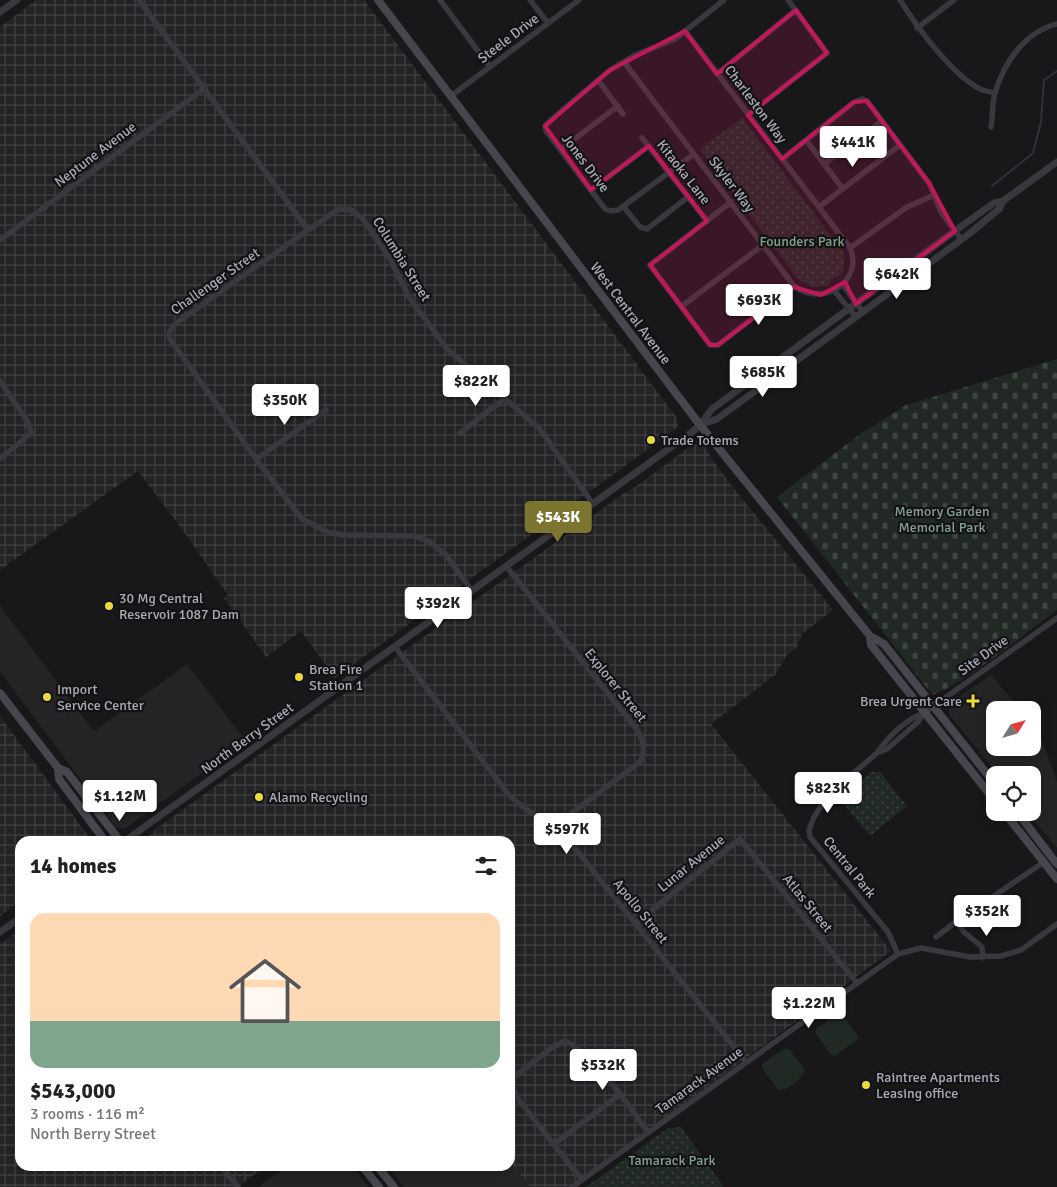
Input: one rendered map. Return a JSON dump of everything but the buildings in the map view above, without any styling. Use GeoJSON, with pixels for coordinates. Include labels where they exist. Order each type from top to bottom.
{"type":"FeatureCollection","features":[{"type":"Feature","properties":{"kind":"main road","name":"West Central Avenue"},"geometry":{"type":"LineString","coordinates":[[378,0],[700,425],[870,636],[884,644],[986,773]]}},
{"type":"Feature","properties":{"kind":"main road","name":"West Central Avenue"},"geometry":{"type":"LineString","coordinates":[[870,636],[871,645],[986,790]]}},
{"type":"Feature","properties":{"kind":"main road"},"geometry":{"type":"LineString","coordinates":[[0,693],[58,768],[68,772],[116,836]]}},
{"type":"Feature","properties":{"kind":"main road"},"geometry":{"type":"LineString","coordinates":[[58,768],[59,779],[101,836]]}},
{"type":"Feature","properties":{"kind":"main road"},"geometry":{"type":"LineString","coordinates":[[1011,821],[1057,879]]}},
{"type":"Feature","properties":{"kind":"main road"},"geometry":{"type":"LineString","coordinates":[[1024,821],[1057,864]]}},
{"type":"Feature","properties":{"kind":"main road"},"geometry":{"type":"LineString","coordinates":[[366,1171],[379,1187]]}},
{"type":"Feature","properties":{"kind":"main road"},"geometry":{"type":"LineString","coordinates":[[381,1171],[394,1187]]}},
{"type":"Feature","properties":{"kind":"street"},"geometry":{"type":"LineString","coordinates":[[0,12],[17,0]]}},
{"type":"Feature","properties":{"kind":"street"},"geometry":{"type":"LineString","coordinates":[[139,0],[308,230]]}},
{"type":"Feature","properties":{"kind":"street"},"geometry":{"type":"LineString","coordinates":[[440,0],[490,67]]}},
{"type":"Feature","properties":{"kind":"street"},"geometry":{"type":"LineString","coordinates":[[530,0],[548,23]]}},
{"type":"Feature","properties":{"kind":"street","name":"Steele Drive"},"geometry":{"type":"LineString","coordinates":[[451,96],[579,0]]}},
{"type":"Feature","properties":{"kind":"street"},"geometry":{"type":"LineString","coordinates":[[624,114],[598,80],[610,70],[635,55],[669,42],[724,0]]}},
{"type":"Feature","properties":{"kind":"street"},"geometry":{"type":"LineString","coordinates":[[748,115],[827,53],[788,0]]}},
{"type":"Feature","properties":{"kind":"street"},"geometry":{"type":"LineString","coordinates":[[900,0],[918,28],[962,75],[980,89],[995,93]]}},
{"type":"Feature","properties":{"kind":"street"},"geometry":{"type":"LineString","coordinates":[[918,28],[954,0]]}},
{"type":"Feature","properties":{"kind":"street"},"geometry":{"type":"LineString","coordinates":[[717,74],[796,10]]}},
{"type":"Feature","properties":{"kind":"street"},"geometry":{"type":"LineString","coordinates":[[991,127],[995,93],[1006,65],[1025,40],[1044,27],[1057,24]]}},
{"type":"Feature","properties":{"kind":"street","name":"Charleston Way"},"geometry":{"type":"LineString","coordinates":[[685,31],[850,248]]}},
{"type":"Feature","properties":{"kind":"street","name":"Skyler Way"},"geometry":{"type":"LineString","coordinates":[[624,62],[794,286]]}},
{"type":"Feature","properties":{"kind":"street","name":"Jones Drive"},"geometry":{"type":"LineString","coordinates":[[598,80],[545,126],[546,131],[605,209],[611,211],[623,206]]}},
{"type":"Feature","properties":{"kind":"street","name":"Neptune Avenue"},"geometry":{"type":"LineString","coordinates":[[0,240],[205,88]]}},
{"type":"Feature","properties":{"kind":"street"},"geometry":{"type":"LineString","coordinates":[[782,158],[854,102],[862,99],[867,100],[929,183],[941,212],[961,239]]}},
{"type":"Feature","properties":{"kind":"street"},"geometry":{"type":"LineString","coordinates":[[560,150],[618,106]]}},
{"type":"Feature","properties":{"kind":"street"},"geometry":{"type":"LineString","coordinates":[[824,164],[882,121]]}},
{"type":"Feature","properties":{"kind":"street","name":"Kitaoka Lane"},"geometry":{"type":"LineString","coordinates":[[642,138],[707,221]]}},
{"type":"Feature","properties":{"kind":"street"},"geometry":{"type":"LineString","coordinates":[[806,140],[843,189]]}},
{"type":"Feature","properties":{"kind":"street"},"geometry":{"type":"LineString","coordinates":[[819,207],[900,145]]}},
{"type":"Feature","properties":{"kind":"street"},"geometry":{"type":"LineString","coordinates":[[591,190],[649,146]]}},
{"type":"Feature","properties":{"kind":"street"},"geometry":{"type":"LineString","coordinates":[[688,197],[647,229],[640,227],[623,206],[694,154]]}},
{"type":"Feature","properties":{"kind":"street","name":"North Berry Street"},"geometry":{"type":"LineString","coordinates":[[132,836],[593,504],[700,425],[712,409],[955,231],[994,203],[1003,201],[1057,162]]}},
{"type":"Feature","properties":{"kind":"street"},"geometry":{"type":"LineString","coordinates":[[730,202],[650,265],[710,345],[714,346],[718,345],[794,286],[802,292],[815,295],[827,294],[835,290],[847,280],[852,269],[850,248],[907,207],[934,195]]}},
{"type":"Feature","properties":{"kind":"street","name":"North Berry Street"},"geometry":{"type":"LineString","coordinates":[[700,425],[717,419],[961,239],[999,209],[1003,201]]}},
{"type":"Feature","properties":{"kind":"street","name":"Columbia Street"},"geometry":{"type":"LineString","coordinates":[[308,230],[339,209],[356,212],[363,219],[390,259],[410,297],[447,349],[539,428],[593,504]]}},
{"type":"Feature","properties":{"kind":"street","name":"Challenger Street"},"geometry":{"type":"LineString","coordinates":[[308,230],[175,324],[170,333],[173,343],[256,459],[299,515],[310,524],[327,532],[343,535],[415,536],[430,542],[446,556],[472,591]]}},
{"type":"Feature","properties":{"kind":"street"},"geometry":{"type":"LineString","coordinates":[[682,306],[763,245]]}},
{"type":"Feature","properties":{"kind":"street"},"geometry":{"type":"LineString","coordinates":[[842,284],[856,304],[859,314]]}},
{"type":"Feature","properties":{"kind":"street"},"geometry":{"type":"LineString","coordinates":[[835,290],[849,309],[859,314]]}},
{"type":"Feature","properties":{"kind":"street"},"geometry":{"type":"LineString","coordinates":[[0,381],[28,422],[31,433],[0,458]]}},
{"type":"Feature","properties":{"kind":"street"},"geometry":{"type":"LineString","coordinates":[[460,433],[505,398]]}},
{"type":"Feature","properties":{"kind":"street"},"geometry":{"type":"LineString","coordinates":[[256,459],[326,410]]}},
{"type":"Feature","properties":{"kind":"street","name":"Explorer Street"},"geometry":{"type":"LineString","coordinates":[[506,566],[638,731],[644,751],[641,761],[553,827]]}},
{"type":"Feature","properties":{"kind":"street","name":"Site Drive"},"geometry":{"type":"LineString","coordinates":[[830,794],[877,753],[883,743],[913,716],[924,713],[1057,618]]}},
{"type":"Feature","properties":{"kind":"street","name":"Apollo Street"},"geometry":{"type":"LineString","coordinates":[[395,647],[509,796],[520,807],[566,837],[746,1062]]}},
{"type":"Feature","properties":{"kind":"street","name":"Central Park"},"geometry":{"type":"LineString","coordinates":[[830,794],[814,817],[809,830],[810,837],[888,932],[898,954]]}},
{"type":"Feature","properties":{"kind":"street","name":"Lunar Avenue"},"geometry":{"type":"LineString","coordinates":[[635,924],[740,839]]}},
{"type":"Feature","properties":{"kind":"street","name":"Atlas Street"},"geometry":{"type":"LineString","coordinates":[[740,839],[857,983]]}},
{"type":"Feature","properties":{"kind":"street"},"geometry":{"type":"LineString","coordinates":[[936,937],[1044,862]]}},
{"type":"Feature","properties":{"kind":"street"},"geometry":{"type":"LineString","coordinates":[[957,921],[964,932],[982,947],[983,958]]}},
{"type":"Feature","properties":{"kind":"street"},"geometry":{"type":"LineString","coordinates":[[0,932],[15,922]]}},
{"type":"Feature","properties":{"kind":"street","name":"Tamarack Avenue"},"geometry":{"type":"LineString","coordinates":[[572,1187],[898,954],[921,948],[970,957],[1002,956],[1021,950],[1057,924]]}},
{"type":"Feature","properties":{"kind":"street"},"geometry":{"type":"LineString","coordinates":[[515,1076],[552,1048],[565,1041],[575,1045],[588,1056],[648,1132]]}},
{"type":"Feature","properties":{"kind":"street"},"geometry":{"type":"LineString","coordinates":[[515,1092],[518,1099],[582,1180]]}},
{"type":"Feature","properties":{"kind":"street"},"geometry":{"type":"LineString","coordinates":[[554,1144],[619,1095]]}},
{"type":"Feature","properties":{"kind":"street"},"geometry":{"type":"LineString","coordinates":[[225,1171],[238,1187]]}},
{"type":"Feature","properties":{"kind":"highlighted area"},"geometry":{"type":"Polygon","coordinates":[[[796,10],[827,53],[748,115],[782,159],[854,102],[867,101],[929,183],[955,231],[856,304],[845,282],[821,295],[794,287],[718,345],[710,345],[650,265],[707,221],[649,146],[591,190],[545,126],[610,70],[685,31],[717,74],[796,10]]]}},
{"type":"Feature","properties":{"kind":"shaded area"},"geometry":{"type":"Polygon","coordinates":[[[36,0],[364,0],[677,418],[678,427],[335,678],[301,631],[266,657],[224,598],[228,595],[138,471],[0,570],[0,27],[36,0]]]}},
{"type":"Feature","properties":{"kind":"shaded area"},"geometry":{"type":"Polygon","coordinates":[[[700,444],[706,446],[710,456],[732,486],[833,610],[802,634],[797,647],[787,655],[776,674],[711,724],[891,951],[582,1180],[567,1187],[530,1187],[515,1168],[515,836],[148,836],[692,445],[700,444]]]}},
{"type":"Feature","properties":{"kind":"shaded area"},"geometry":{"type":"Polygon","coordinates":[[[0,606],[94,731],[187,664],[246,741],[126,828],[116,827],[0,672],[0,606]]]}},
{"type":"Feature","properties":{"kind":"shaded area"},"geometry":{"type":"Polygon","coordinates":[[[991,675],[1013,701],[986,701],[986,756],[1041,756],[1041,737],[1057,782],[1057,848],[1035,821],[1041,821],[1041,766],[991,766],[949,714],[949,703],[991,675]]]}},
{"type":"Feature","properties":{"kind":"shaded area"},"geometry":{"type":"Polygon","coordinates":[[[0,716],[88,836],[15,836],[15,906],[0,916],[0,716]]]}},
{"type":"Feature","properties":{"kind":"shaded area"},"geometry":{"type":"Polygon","coordinates":[[[15,934],[15,1171],[259,1171],[238,1187],[0,1187],[0,944],[15,934]]]}},
{"type":"Feature","properties":{"kind":"shaded area"},"geometry":{"type":"Polygon","coordinates":[[[515,1168],[530,1187],[404,1187],[392,1171],[515,1171],[515,1168]]]}},
{"type":"Feature","properties":{"kind":"shaded area"},"geometry":{"type":"Polygon","coordinates":[[[280,1171],[356,1171],[369,1187],[258,1187],[280,1171]]]}},
{"type":"Feature","properties":{"kind":"green space","name":"Founders Park"},"geometry":{"type":"Polygon","coordinates":[[[742,118],[843,252],[844,269],[827,286],[812,287],[798,279],[700,149],[742,118]]]}},
{"type":"Feature","properties":{"kind":"green space","name":"Memory Garden Memorial Park"},"geometry":{"type":"Polygon","coordinates":[[[1057,359],[1057,610],[958,682],[933,694],[777,497],[859,435],[906,405],[1057,359]]]}},
{"type":"Feature","properties":{"kind":"green space"},"geometry":{"type":"Polygon","coordinates":[[[872,772],[880,772],[907,806],[870,836],[838,797],[841,792],[855,782],[857,784],[872,772]]]}},
{"type":"Feature","properties":{"kind":"green space"},"geometry":{"type":"Polygon","coordinates":[[[839,1013],[842,1014],[858,1036],[857,1040],[835,1056],[830,1054],[815,1032],[816,1029],[839,1013]]]}},
{"type":"Feature","properties":{"kind":"green space"},"geometry":{"type":"Polygon","coordinates":[[[784,1049],[789,1049],[805,1070],[794,1084],[786,1089],[778,1090],[762,1068],[763,1063],[784,1049]]]}},
{"type":"Feature","properties":{"kind":"green space","name":"Tamarack Park"},"geometry":{"type":"Polygon","coordinates":[[[681,1127],[724,1187],[586,1187],[668,1128],[681,1127]]]}},
{"type":"Feature","properties":{"kind":"waterway"},"geometry":{"type":"LineString","coordinates":[[992,186],[1033,153],[1041,122],[1044,80],[1057,71]]}},
{"type":"Feature","properties":{"kind":"place","name":"Trade Totems"},"geometry":{"type":"Point","coordinates":[651,440]}},
{"type":"Feature","properties":{"kind":"place","name":"30 Mg Central Reservoir 1087 Dam"},"geometry":{"type":"Point","coordinates":[109,606]}},
{"type":"Feature","properties":{"kind":"place","name":"Brea Fire Station 1"},"geometry":{"type":"Point","coordinates":[299,677]}},
{"type":"Feature","properties":{"kind":"place","name":"Import Service Center"},"geometry":{"type":"Point","coordinates":[47,697]}},
{"type":"Feature","properties":{"kind":"place","name":"Brea Urgent Care"},"geometry":{"type":"Point","coordinates":[973,701]}},
{"type":"Feature","properties":{"kind":"place","name":"Alamo Recycling"},"geometry":{"type":"Point","coordinates":[259,797]}},
{"type":"Feature","properties":{"kind":"place","name":"Raintree Apartments Leasing office"},"geometry":{"type":"Point","coordinates":[866,1085]}}]}
